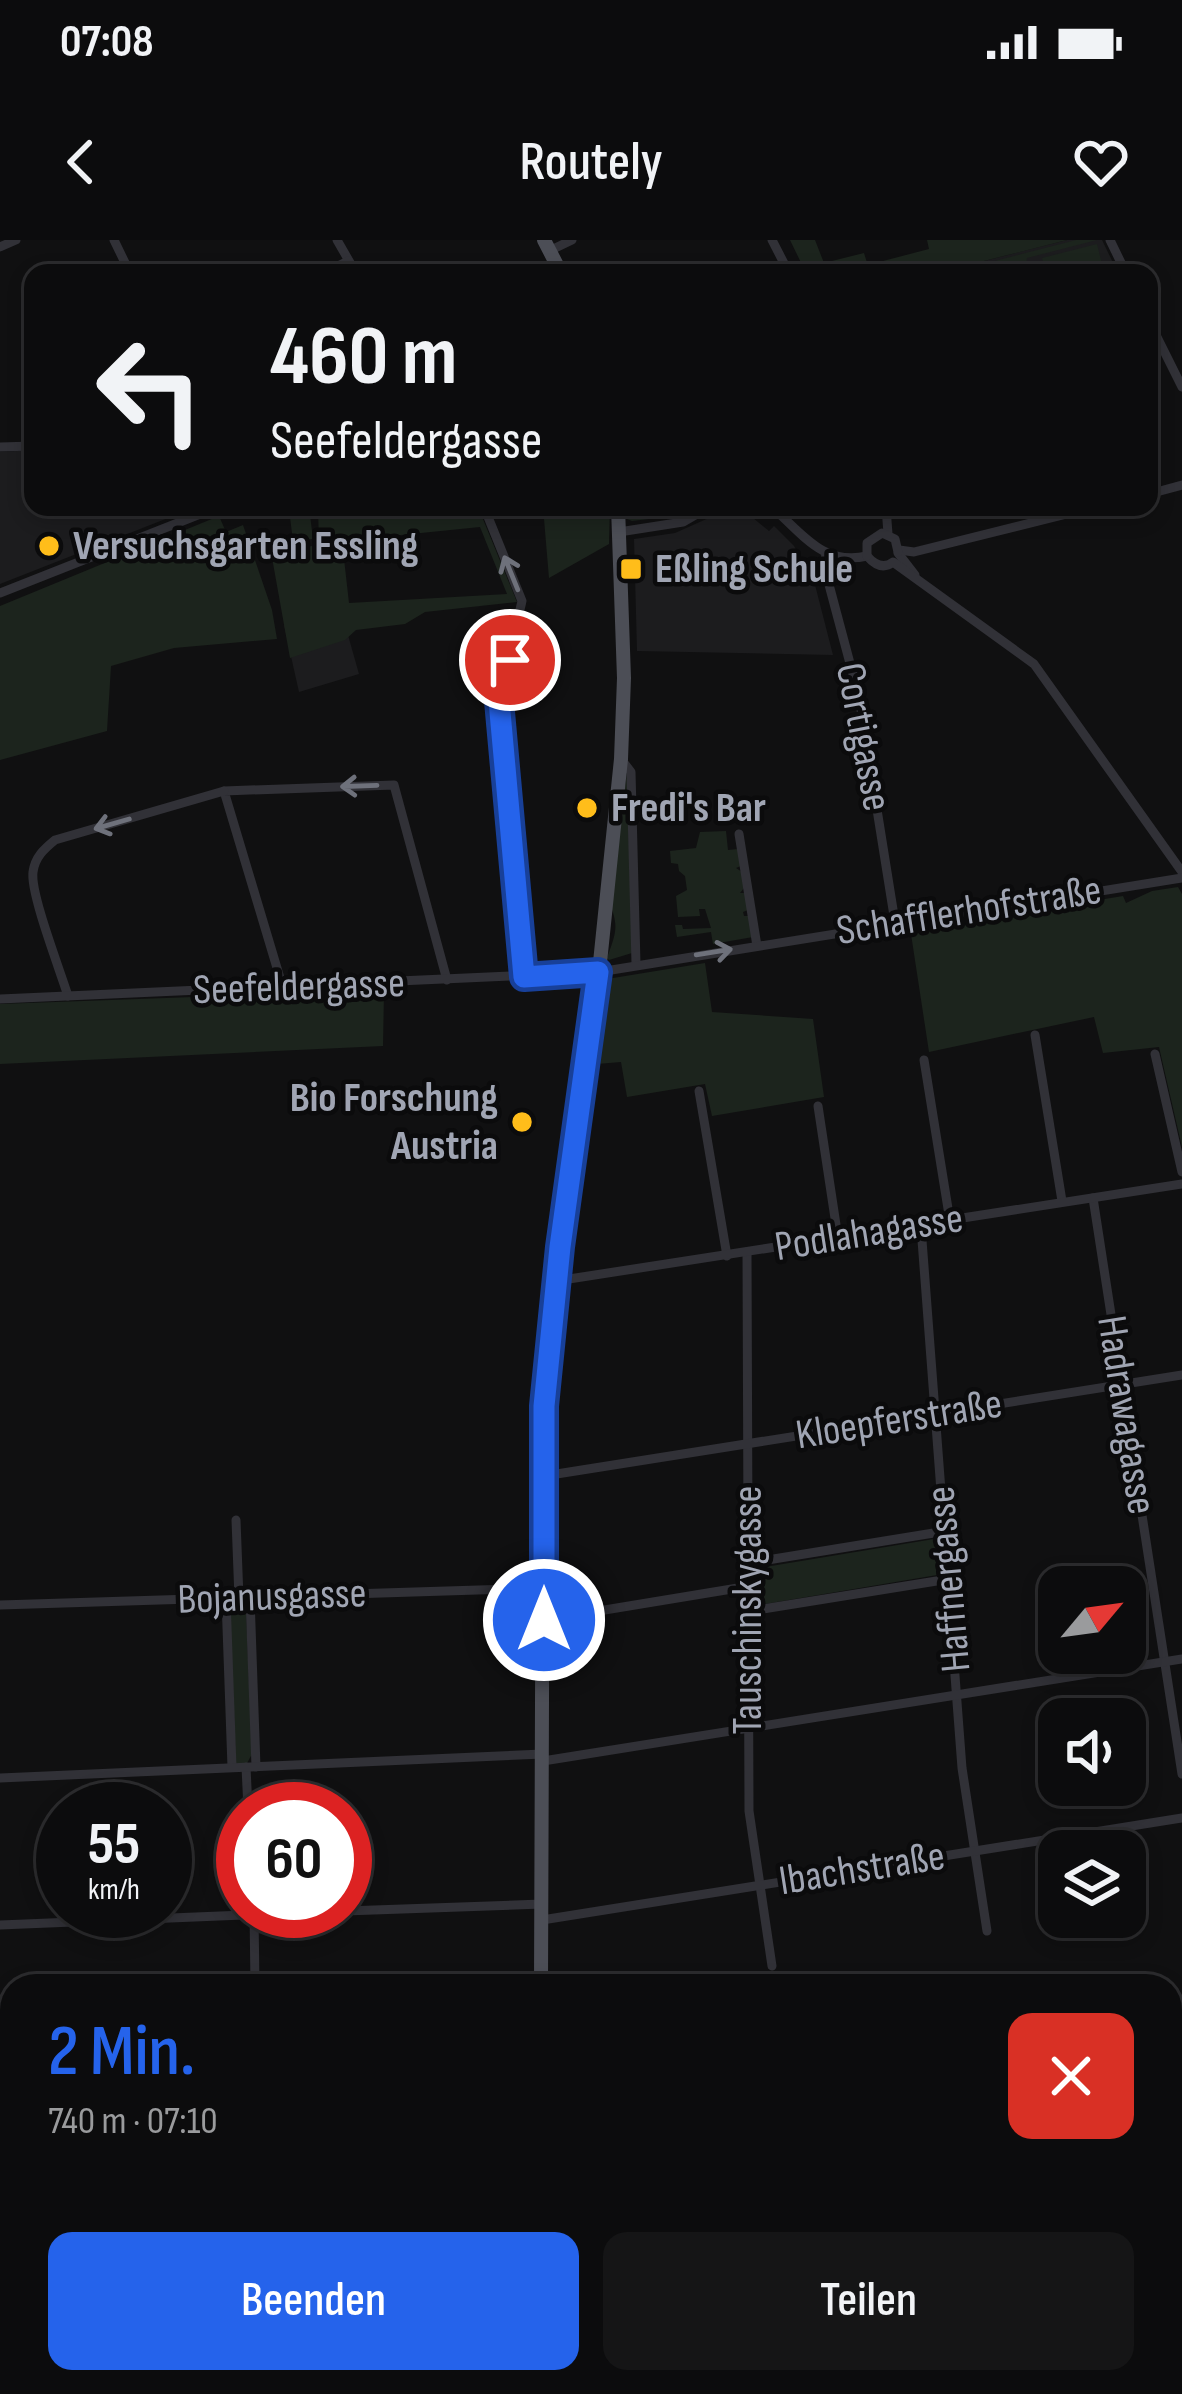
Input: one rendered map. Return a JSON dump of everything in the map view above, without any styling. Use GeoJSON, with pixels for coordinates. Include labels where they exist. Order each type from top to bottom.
{"type":"FeatureCollection","features":[{"type":"Feature","properties":{"kind":"main road"},"geometry":{"type":"LineString","coordinates":[[541,1974],[543,1424],[556,1281],[622,759],[618,516]]}},
{"type":"Feature","properties":{"kind":"street"},"geometry":{"type":"LineString","coordinates":[[0,247],[16,240]]}},
{"type":"Feature","properties":{"kind":"street"},"geometry":{"type":"LineString","coordinates":[[337,240],[350,264]]}},
{"type":"Feature","properties":{"kind":"street"},"geometry":{"type":"LineString","coordinates":[[547,245],[572,240]]}},
{"type":"Feature","properties":{"kind":"street"},"geometry":{"type":"LineString","coordinates":[[342,264],[348,261]]}},
{"type":"Feature","properties":{"kind":"street"},"geometry":{"type":"LineString","coordinates":[[1158,339],[1182,387]]}},
{"type":"Feature","properties":{"kind":"street"},"geometry":{"type":"LineString","coordinates":[[0,593],[195,516]]}},
{"type":"Feature","properties":{"kind":"street"},"geometry":{"type":"LineString","coordinates":[[488,516],[522,601],[499,701],[524,977]]}},
{"type":"Feature","properties":{"kind":"street"},"geometry":{"type":"LineString","coordinates":[[619,532],[683,522],[693,516]]}},
{"type":"Feature","properties":{"kind":"street"},"geometry":{"type":"LineString","coordinates":[[782,516],[826,554],[847,561],[867,556],[882,566],[897,555],[1051,516]]}},
{"type":"Feature","properties":{"kind":"street"},"geometry":{"type":"LineString","coordinates":[[887,516],[888,534]]}},
{"type":"Feature","properties":{"kind":"street"},"geometry":{"type":"LineString","coordinates":[[867,556],[867,543],[874,536],[888,534],[896,539],[897,555],[915,575],[1034,664],[1182,875]]}},
{"type":"Feature","properties":{"kind":"street","name":"Cortigasse"},"geometry":{"type":"LineString","coordinates":[[826,554],[824,566],[859,697],[895,922]]}},
{"type":"Feature","properties":{"kind":"street"},"geometry":{"type":"LineString","coordinates":[[622,759],[631,772],[636,964]]}},
{"type":"Feature","properties":{"kind":"street"},"geometry":{"type":"LineString","coordinates":[[68,996],[33,881],[44,849],[55,841],[224,791],[394,785],[447,980]]}},
{"type":"Feature","properties":{"kind":"street"},"geometry":{"type":"LineString","coordinates":[[224,791],[283,988]]}},
{"type":"Feature","properties":{"kind":"street"},"geometry":{"type":"LineString","coordinates":[[739,833],[757,946]]}},
{"type":"Feature","properties":{"kind":"street","name":"Schafflerhofstraße"},"geometry":{"type":"LineString","coordinates":[[598,972],[1182,875]]}},
{"type":"Feature","properties":{"kind":"street","name":"Seefeldergasse"},"geometry":{"type":"LineString","coordinates":[[0,999],[598,972]]}},
{"type":"Feature","properties":{"kind":"street"},"geometry":{"type":"LineString","coordinates":[[1035,1035],[1062,1201]]}},
{"type":"Feature","properties":{"kind":"street"},"geometry":{"type":"LineString","coordinates":[[1155,1054],[1182,1172]]}},
{"type":"Feature","properties":{"kind":"street"},"geometry":{"type":"LineString","coordinates":[[925,1060],[950,1221]]}},
{"type":"Feature","properties":{"kind":"street"},"geometry":{"type":"LineString","coordinates":[[699,1091],[727,1256]]}},
{"type":"Feature","properties":{"kind":"street"},"geometry":{"type":"LineString","coordinates":[[818,1106],[838,1238]]}},
{"type":"Feature","properties":{"kind":"street","name":"Podlahagasse"},"geometry":{"type":"LineString","coordinates":[[556,1281],[1182,1184]]}},
{"type":"Feature","properties":{"kind":"street","name":"Hadrawagasse"},"geometry":{"type":"LineString","coordinates":[[1093,1198],[1182,1774]]}},
{"type":"Feature","properties":{"kind":"street","name":"Haffnergasse"},"geometry":{"type":"LineString","coordinates":[[921,1227],[962,1768],[987,1931]]}},
{"type":"Feature","properties":{"kind":"street","name":"Tauschinskygasse"},"geometry":{"type":"LineString","coordinates":[[747,1252],[749,1810],[772,1966]]}},
{"type":"Feature","properties":{"kind":"street","name":"Kloepferstraße"},"geometry":{"type":"LineString","coordinates":[[544,1476],[1182,1375]]}},
{"type":"Feature","properties":{"kind":"street"},"geometry":{"type":"LineString","coordinates":[[236,1520],[244,1598],[250,1782]]}},
{"type":"Feature","properties":{"kind":"street"},"geometry":{"type":"LineString","coordinates":[[749,1563],[946,1531]]}},
{"type":"Feature","properties":{"kind":"street"},"geometry":{"type":"LineString","coordinates":[[750,1611],[949,1579]]}},
{"type":"Feature","properties":{"kind":"street"},"geometry":{"type":"LineString","coordinates":[[544,1620],[750,1586]]}},
{"type":"Feature","properties":{"kind":"street","name":"Bojanusgasse"},"geometry":{"type":"LineString","coordinates":[[0,1605],[545,1588]]}},
{"type":"Feature","properties":{"kind":"street"},"geometry":{"type":"LineString","coordinates":[[226,1599],[232,1767]]}},
{"type":"Feature","properties":{"kind":"street"},"geometry":{"type":"LineString","coordinates":[[0,1778],[543,1758],[1182,1660]]}},
{"type":"Feature","properties":{"kind":"street","name":"Ibachstraße"},"geometry":{"type":"LineString","coordinates":[[372,1911],[542,1912],[761,1885],[1182,1818]]}},
{"type":"Feature","properties":{"kind":"street","name":"Ibachstraße"},"geometry":{"type":"LineString","coordinates":[[0,1925],[216,1915]]}},
{"type":"Feature","properties":{"kind":"street"},"geometry":{"type":"LineString","coordinates":[[254,1938],[255,1974]]}},
{"type":"Feature","properties":{"kind":"shaded area"},"geometry":{"type":"Polygon","coordinates":[[[790,240],[815,240],[824,263],[864,253],[867,264],[802,264],[790,240]]]}},
{"type":"Feature","properties":{"kind":"shaded area"},"geometry":{"type":"Polygon","coordinates":[[[927,240],[1067,240],[972,264],[883,261],[929,249],[927,240]]]}},
{"type":"Feature","properties":{"kind":"shaded area"},"geometry":{"type":"Polygon","coordinates":[[[1067,240],[1102,240],[1114,264],[972,264],[1067,240]]]}},
{"type":"Feature","properties":{"kind":"shaded area"},"geometry":{"type":"Polygon","coordinates":[[[1076,240],[1097,240],[1027,258],[1026,264],[984,264],[1076,240]]]}},
{"type":"Feature","properties":{"kind":"shaded area"},"geometry":{"type":"Polygon","coordinates":[[[1097,244],[1102,264],[1044,264],[1042,258],[1097,244]]]}},
{"type":"Feature","properties":{"kind":"shaded area","name":"Versuchsgarten Essling"},"geometry":{"type":"Polygon","coordinates":[[[24,451],[24,516],[173,516],[0,584],[0,452],[24,451]]]}},
{"type":"Feature","properties":{"kind":"shaded area"},"geometry":{"type":"Polygon","coordinates":[[[219,516],[226,532],[243,525],[277,639],[174,648],[111,666],[107,731],[0,760],[0,606],[219,516]]]}},
{"type":"Feature","properties":{"kind":"shaded area"},"geometry":{"type":"Polygon","coordinates":[[[290,516],[310,516],[313,539],[293,541],[290,516]]]}},
{"type":"Feature","properties":{"kind":"shaded area"},"geometry":{"type":"Polygon","coordinates":[[[318,516],[482,516],[517,602],[425,612],[405,624],[356,630],[345,640],[290,658],[271,552],[319,545],[318,516]],[[480,527],[342,541],[349,603],[507,594],[480,527]]]}},
{"type":"Feature","properties":{"kind":"shaded area"},"geometry":{"type":"Polygon","coordinates":[[[544,516],[610,516],[609,544],[549,578],[544,516]]]}},
{"type":"Feature","properties":{"kind":"shaded area"},"geometry":{"type":"Polygon","coordinates":[[[627,516],[669,516],[632,521],[627,516]]]}},
{"type":"Feature","properties":{"kind":"shaded area"},"geometry":{"type":"Polygon","coordinates":[[[751,516],[769,531],[774,526],[794,546],[813,577],[833,655],[637,651],[634,539],[675,533],[711,517],[751,516]]]}},
{"type":"Feature","properties":{"kind":"shaded area"},"geometry":{"type":"Polygon","coordinates":[[[344,621],[359,674],[299,692],[284,625],[344,621]]]}},
{"type":"Feature","properties":{"kind":"shaded area"},"geometry":{"type":"Polygon","coordinates":[[[627,772],[632,953],[609,960],[615,925],[610,904],[627,772]]]}},
{"type":"Feature","properties":{"kind":"shaded area"},"geometry":{"type":"Polygon","coordinates":[[[726,831],[728,850],[738,849],[741,866],[736,868],[742,872],[744,888],[740,893],[745,893],[748,910],[743,912],[749,916],[753,937],[713,944],[711,932],[677,937],[675,925],[711,928],[705,909],[699,909],[700,916],[678,917],[676,896],[687,890],[678,864],[671,863],[670,851],[696,848],[700,832],[726,831]]]}},
{"type":"Feature","properties":{"kind":"shaded area"},"geometry":{"type":"Polygon","coordinates":[[[1178,887],[1182,894],[1182,1147],[1159,1047],[1103,1053],[1094,1017],[929,1052],[911,934],[1123,896],[1126,903],[1152,891],[1178,887]]]}},
{"type":"Feature","properties":{"kind":"shaded area"},"geometry":{"type":"Polygon","coordinates":[[[705,963],[712,1012],[813,1019],[824,1097],[712,1116],[705,1084],[627,1097],[621,1062],[597,1064],[607,979],[705,963]]]}},
{"type":"Feature","properties":{"kind":"shaded area"},"geometry":{"type":"Polygon","coordinates":[[[384,990],[383,1046],[0,1064],[0,1004],[384,990]]]}},
{"type":"Feature","properties":{"kind":"shaded area"},"geometry":{"type":"Polygon","coordinates":[[[940,1538],[943,1574],[759,1605],[759,1568],[940,1538]]]}},
{"type":"Feature","properties":{"kind":"shaded area"},"geometry":{"type":"Polygon","coordinates":[[[243,1603],[246,1612],[252,1754],[246,1765],[236,1763],[230,1610],[243,1603]]]}},
{"type":"Feature","properties":{"kind":"place","name":"Versuchsgarten Essling"},"geometry":{"type":"Point","coordinates":[49,546]}},
{"type":"Feature","properties":{"kind":"place","name":"Eßling Schule"},"geometry":{"type":"Point","coordinates":[631,569]}},
{"type":"Feature","properties":{"kind":"place","name":"Fredi's Bar"},"geometry":{"type":"Point","coordinates":[587,808]}},
{"type":"Feature","properties":{"kind":"place","name":"Bio Forschung Austria"},"geometry":{"type":"Point","coordinates":[522,1122]}},
{"type":"Feature","properties":{"kind":"route"},"geometry":{"type":"LineString","coordinates":[[510,660],[499,701],[524,977],[598,972],[560,1247],[544,1406],[544,1620]]}}]}
